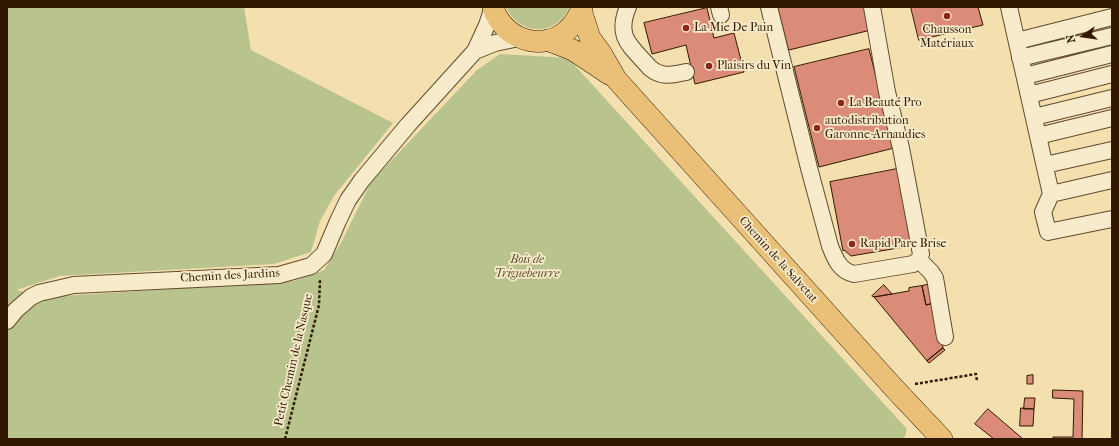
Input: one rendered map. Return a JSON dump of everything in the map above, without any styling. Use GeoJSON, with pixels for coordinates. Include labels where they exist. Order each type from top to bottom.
{"type":"FeatureCollection","features":[{"type":"Feature","properties":{"kind":"main road"},"geometry":{"type":"LineString","coordinates":[[493,7],[495,14],[504,27],[519,38],[538,41],[547,40],[562,34],[571,26],[582,8]]}},
{"type":"Feature","properties":{"kind":"main road","name":"Chemin de la Salvetat"},"geometry":{"type":"LineString","coordinates":[[582,8],[590,38],[616,80],[893,387],[942,439]]}},
{"type":"Feature","properties":{"kind":"main road","name":"Chemin de la Salvetat"},"geometry":{"type":"LineString","coordinates":[[547,40],[573,50],[616,80]]}},
{"type":"Feature","properties":{"kind":"street"},"geometry":{"type":"LineString","coordinates":[[317,261],[324,254],[348,200],[362,180],[408,125],[475,51],[487,25],[493,7]]}},
{"type":"Feature","properties":{"kind":"street"},"geometry":{"type":"LineString","coordinates":[[628,7],[622,25],[625,39],[650,68],[665,75],[686,72]]}},
{"type":"Feature","properties":{"kind":"street"},"geometry":{"type":"LineString","coordinates":[[768,7],[830,246],[842,269],[854,274],[913,264],[919,260],[921,254],[903,156],[887,92],[872,7]]}},
{"type":"Feature","properties":{"kind":"street"},"geometry":{"type":"LineString","coordinates":[[1009,7],[1051,194],[1043,212],[1048,232],[1112,219]]}},
{"type":"Feature","properties":{"kind":"street"},"geometry":{"type":"LineString","coordinates":[[1017,41],[1112,17]]}},
{"type":"Feature","properties":{"kind":"street"},"geometry":{"type":"LineString","coordinates":[[1020,58],[1112,36]]}},
{"type":"Feature","properties":{"kind":"street"},"geometry":{"type":"LineString","coordinates":[[475,51],[495,43],[519,38]]}},
{"type":"Feature","properties":{"kind":"street"},"geometry":{"type":"LineString","coordinates":[[1025,76],[1112,54]]}},
{"type":"Feature","properties":{"kind":"street"},"geometry":{"type":"LineString","coordinates":[[1029,95],[1112,74]]}},
{"type":"Feature","properties":{"kind":"street"},"geometry":{"type":"LineString","coordinates":[[1034,117],[1112,98]]}},
{"type":"Feature","properties":{"kind":"street"},"geometry":{"type":"LineString","coordinates":[[1038,136],[1112,118]]}},
{"type":"Feature","properties":{"kind":"street"},"geometry":{"type":"LineString","coordinates":[[1045,166],[1112,150]]}},
{"type":"Feature","properties":{"kind":"street"},"geometry":{"type":"LineString","coordinates":[[1051,194],[1112,180]]}},
{"type":"Feature","properties":{"kind":"street"},"geometry":{"type":"LineString","coordinates":[[919,260],[932,272],[935,278],[945,337]]}},
{"type":"Feature","properties":{"kind":"street","name":"Chemin des Jardins"},"geometry":{"type":"LineString","coordinates":[[7,321],[16,310],[31,297],[39,293],[56,289],[87,284],[279,275],[311,266],[317,261]]}},
{"type":"Feature","properties":{"kind":"path","name":"Petit Chemin de la Nasque"},"geometry":{"type":"LineString","coordinates":[[285,439],[319,305],[320,277],[317,261]]}},
{"type":"Feature","properties":{"kind":"path"},"geometry":{"type":"LineString","coordinates":[[893,387],[976,374],[977,381]]}},
{"type":"Feature","properties":{"kind":"green space","name":"Bois de Triguebeurre"},"geometry":{"type":"Polygon","coordinates":[[[7,7],[244,7],[251,50],[393,123],[334,196],[320,221],[311,252],[274,264],[60,276],[16,290],[47,297],[294,281],[324,270],[342,241],[371,182],[477,70],[500,54],[568,58],[907,429],[904,439],[7,439],[7,7]]]}},
{"type":"Feature","properties":{"kind":"green space"},"geometry":{"type":"Polygon","coordinates":[[[506,7],[569,7],[563,17],[556,24],[547,28],[538,29],[528,28],[520,23],[512,17],[506,7]]]}},
{"type":"Feature","properties":{"kind":"building"},"geometry":{"type":"Polygon","coordinates":[[[778,7],[865,7],[871,30],[789,50],[778,7]]]}},
{"type":"Feature","properties":{"kind":"building","name":"Chausson Matériaux"},"geometry":{"type":"Polygon","coordinates":[[[911,7],[978,7],[983,25],[919,40],[911,7]]]}},
{"type":"Feature","properties":{"kind":"building"},"geometry":{"type":"Polygon","coordinates":[[[707,8],[714,38],[734,33],[744,72],[695,84],[686,45],[652,54],[644,23],[707,8]]]}},
{"type":"Feature","properties":{"kind":"building"},"geometry":{"type":"Polygon","coordinates":[[[869,49],[894,148],[819,167],[794,67],[869,49]]]}},
{"type":"Feature","properties":{"kind":"building"},"geometry":{"type":"Polygon","coordinates":[[[897,169],[910,238],[904,247],[851,256],[844,250],[843,251],[830,182],[897,169]]]}},
{"type":"Feature","properties":{"kind":"building"},"geometry":{"type":"Polygon","coordinates":[[[931,284],[934,303],[926,305],[922,286],[931,284]]]}},
{"type":"Feature","properties":{"kind":"building"},"geometry":{"type":"Polygon","coordinates":[[[884,285],[892,294],[872,296],[884,285]]]}},
{"type":"Feature","properties":{"kind":"building"},"geometry":{"type":"Polygon","coordinates":[[[922,286],[926,305],[934,303],[943,348],[927,361],[874,297],[909,291],[909,288],[922,286]]]}},
{"type":"Feature","properties":{"kind":"building"},"geometry":{"type":"Polygon","coordinates":[[[943,348],[945,350],[929,363],[927,361],[943,348]]]}},
{"type":"Feature","properties":{"kind":"building"},"geometry":{"type":"Polygon","coordinates":[[[1033,375],[1033,384],[1027,384],[1027,376],[1033,375]]]}},
{"type":"Feature","properties":{"kind":"building"},"geometry":{"type":"Polygon","coordinates":[[[1053,390],[1083,391],[1082,439],[1053,439],[1053,437],[1073,437],[1074,399],[1053,398],[1053,390]]]}},
{"type":"Feature","properties":{"kind":"building"},"geometry":{"type":"Polygon","coordinates":[[[1025,398],[1035,398],[1034,409],[1024,409],[1025,398]]]}},
{"type":"Feature","properties":{"kind":"building"},"geometry":{"type":"Polygon","coordinates":[[[1021,408],[1034,409],[1033,426],[1020,426],[1021,408]]]}},
{"type":"Feature","properties":{"kind":"building"},"geometry":{"type":"Polygon","coordinates":[[[988,409],[1023,439],[994,439],[975,424],[988,409]]]}},
{"type":"Feature","properties":{"kind":"place","name":"Chausson Matériaux"},"geometry":{"type":"Point","coordinates":[947,16]}},
{"type":"Feature","properties":{"kind":"place","name":"La Mie De Pain"},"geometry":{"type":"Point","coordinates":[686,28]}},
{"type":"Feature","properties":{"kind":"place","name":"Plaisirs du Vin"},"geometry":{"type":"Point","coordinates":[709,66]}},
{"type":"Feature","properties":{"kind":"place","name":"La Beauté Pro"},"geometry":{"type":"Point","coordinates":[841,103]}},
{"type":"Feature","properties":{"kind":"place","name":"autodistribution Garonne-Arnaudies"},"geometry":{"type":"Point","coordinates":[817,128]}},
{"type":"Feature","properties":{"kind":"place","name":"Rapid Pare Brise"},"geometry":{"type":"Point","coordinates":[852,244]}}]}
